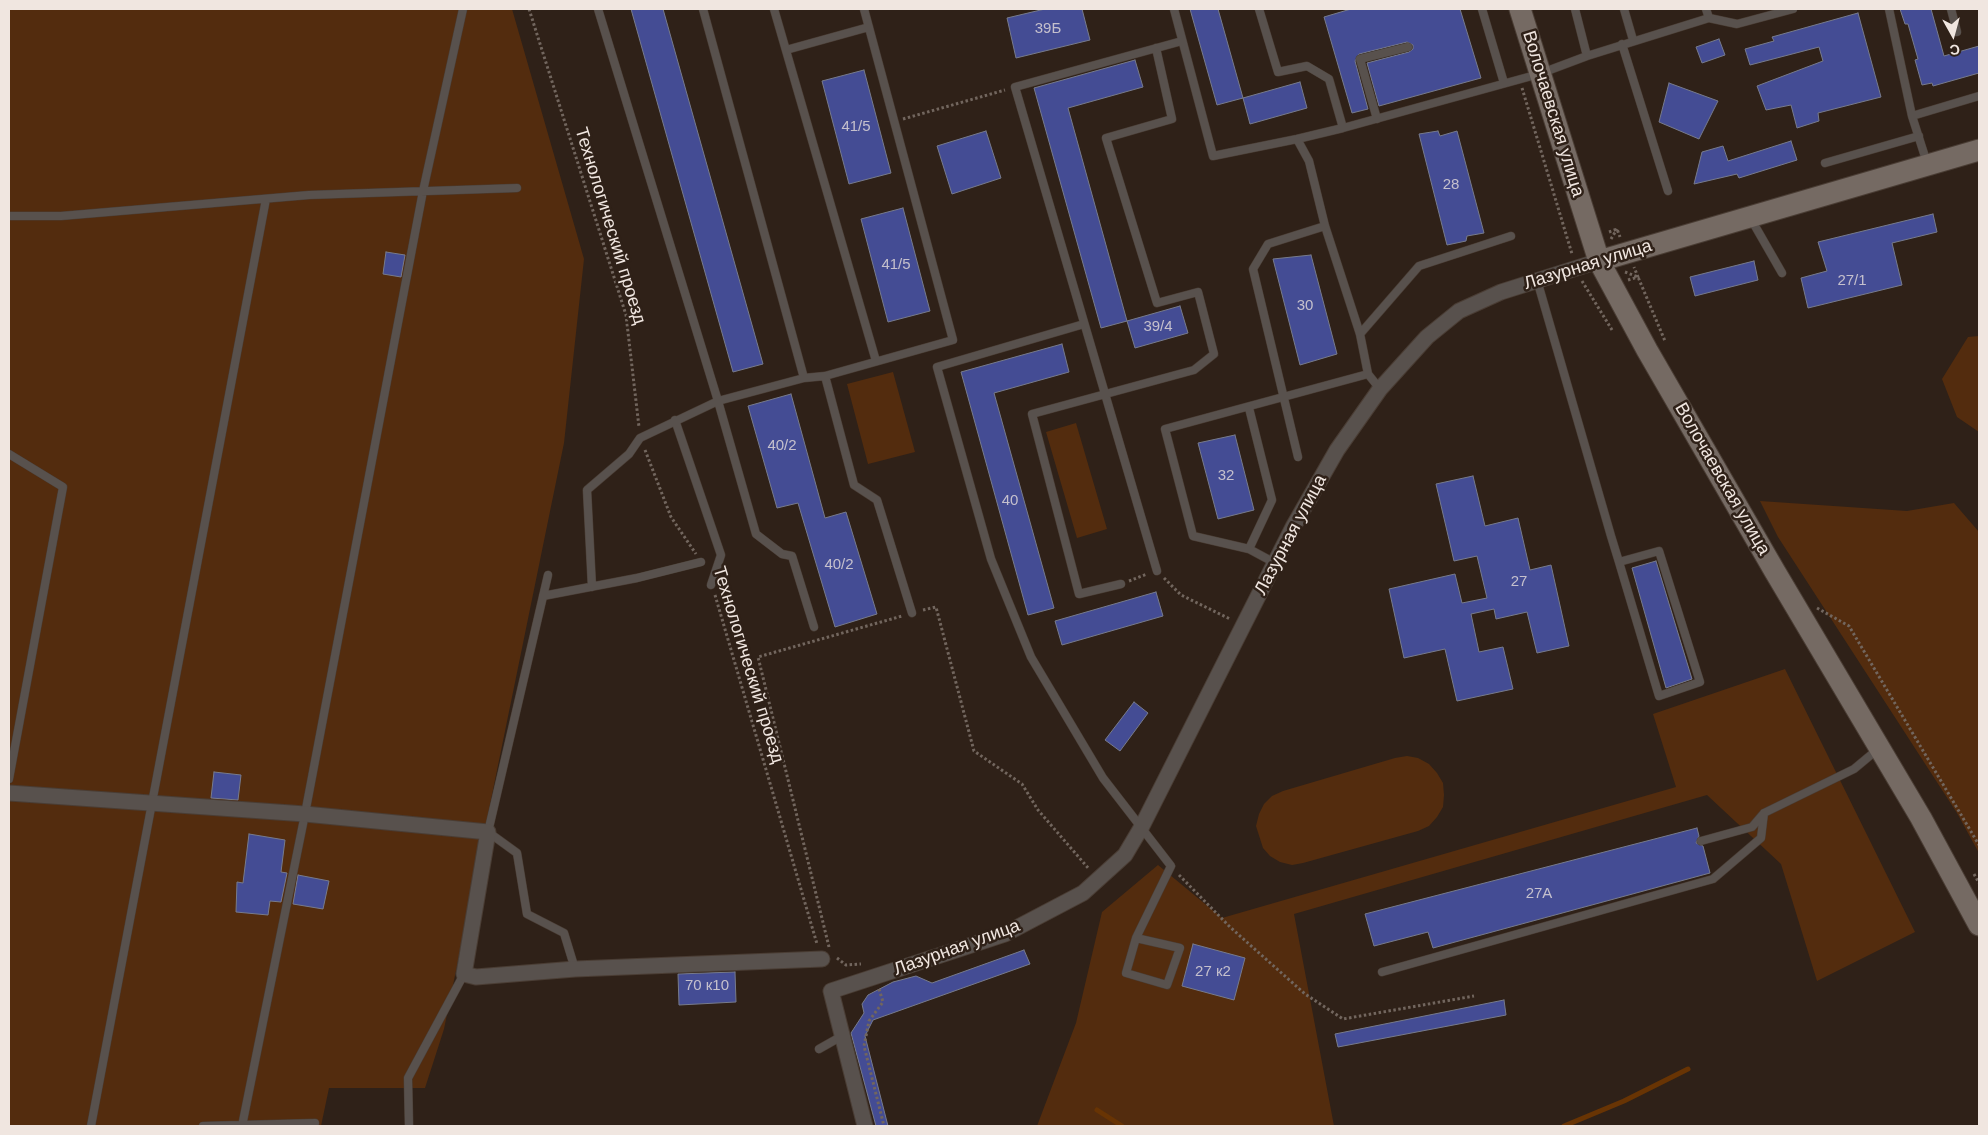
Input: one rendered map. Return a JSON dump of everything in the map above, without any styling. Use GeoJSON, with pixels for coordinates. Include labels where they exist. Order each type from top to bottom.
{"type":"FeatureCollection","features":[{"type":"Feature","properties":{"kind":"street","name":"Волочаевская улица"},"geometry":{"type":"LineString","coordinates":[[1520,9],[1529,76],[1599,261],[1647,350],[1880,748],[1979,925]]}},
{"type":"Feature","properties":{"kind":"street","name":"Лазурная улица"},"geometry":{"type":"LineString","coordinates":[[866,1126],[831,991],[1004,934],[1083,893],[1125,854],[1141,828],[1275,562],[1337,450],[1380,389],[1428,337],[1459,311],[1501,292],[1575,268],[1979,150]]}},
{"type":"Feature","properties":{"kind":"street"},"geometry":{"type":"LineString","coordinates":[[9,792],[305,814],[488,832],[464,974],[476,977],[575,969],[822,960]]}},
{"type":"Feature","properties":{"kind":"lane"},"geometry":{"type":"LineString","coordinates":[[242,1125],[305,814],[423,191],[462,9]]}},
{"type":"Feature","properties":{"kind":"lane"},"geometry":{"type":"LineString","coordinates":[[598,9],[718,401],[756,534],[782,554],[792,556],[814,627]]}},
{"type":"Feature","properties":{"kind":"lane"},"geometry":{"type":"LineString","coordinates":[[703,9],[804,378]]}},
{"type":"Feature","properties":{"kind":"lane"},"geometry":{"type":"LineString","coordinates":[[774,9],[876,361]]}},
{"type":"Feature","properties":{"kind":"lane"},"geometry":{"type":"LineString","coordinates":[[592,587],[587,490],[629,454],[640,438],[718,401],[804,378],[825,376],[953,340],[864,9]]}},
{"type":"Feature","properties":{"kind":"lane"},"geometry":{"type":"LineString","coordinates":[[1174,9],[1213,156],[1344,128],[1504,84],[1633,40],[1709,18],[1737,24],[1793,9]]}},
{"type":"Feature","properties":{"kind":"lane"},"geometry":{"type":"LineString","coordinates":[[1259,9],[1278,72],[1307,66],[1329,79],[1344,128]]}},
{"type":"Feature","properties":{"kind":"lane"},"geometry":{"type":"LineString","coordinates":[[1482,9],[1504,84]]}},
{"type":"Feature","properties":{"kind":"lane"},"geometry":{"type":"LineString","coordinates":[[1575,9],[1587,56]]}},
{"type":"Feature","properties":{"kind":"lane"},"geometry":{"type":"LineString","coordinates":[[1624,9],[1633,40]]}},
{"type":"Feature","properties":{"kind":"lane"},"geometry":{"type":"LineString","coordinates":[[1706,9],[1709,18]]}},
{"type":"Feature","properties":{"kind":"lane"},"geometry":{"type":"LineString","coordinates":[[1890,9],[1912,116],[1928,165]]}},
{"type":"Feature","properties":{"kind":"lane"},"geometry":{"type":"LineString","coordinates":[[1951,9],[1957,32]]}},
{"type":"Feature","properties":{"kind":"lane"},"geometry":{"type":"LineString","coordinates":[[786,50],[869,27]]}},
{"type":"Feature","properties":{"kind":"lane"},"geometry":{"type":"LineString","coordinates":[[1157,571],[1015,87],[1182,41]]}},
{"type":"Feature","properties":{"kind":"lane"},"geometry":{"type":"LineString","coordinates":[[1622,44],[1668,191]]}},
{"type":"Feature","properties":{"kind":"lane"},"geometry":{"type":"LineString","coordinates":[[1377,118],[1360,59],[1408,46]]}},
{"type":"Feature","properties":{"kind":"lane"},"geometry":{"type":"LineString","coordinates":[[1121,584],[1080,594],[1032,414],[1194,370],[1214,354],[1198,292],[1158,303],[1106,138],[1172,119],[1156,48]]}},
{"type":"Feature","properties":{"kind":"lane"},"geometry":{"type":"LineString","coordinates":[[1912,116],[1979,96]]}},
{"type":"Feature","properties":{"kind":"lane"},"geometry":{"type":"LineString","coordinates":[[1825,164],[1919,136]]}},
{"type":"Feature","properties":{"kind":"lane"},"geometry":{"type":"LineString","coordinates":[[1298,139],[1309,161],[1325,226],[1360,334],[1368,374],[1380,389]]}},
{"type":"Feature","properties":{"kind":"lane"},"geometry":{"type":"LineString","coordinates":[[9,216],[61,216],[266,198],[517,188]]}},
{"type":"Feature","properties":{"kind":"lane"},"geometry":{"type":"LineString","coordinates":[[91,1126],[266,198]]}},
{"type":"Feature","properties":{"kind":"lane"},"geometry":{"type":"LineString","coordinates":[[1750,217],[1782,273]]}},
{"type":"Feature","properties":{"kind":"lane"},"geometry":{"type":"LineString","coordinates":[[1298,457],[1253,270],[1268,244],[1325,226]]}},
{"type":"Feature","properties":{"kind":"lane"},"geometry":{"type":"LineString","coordinates":[[1360,334],[1419,266],[1511,236]]}},
{"type":"Feature","properties":{"kind":"lane"},"geometry":{"type":"LineString","coordinates":[[1537,280],[1619,562],[1659,696],[1700,682],[1659,551],[1619,562]]}},
{"type":"Feature","properties":{"kind":"lane"},"geometry":{"type":"LineString","coordinates":[[1084,324],[937,367],[991,559],[1031,657],[1104,778],[1171,866],[1136,938],[1126,973],[1167,985],[1180,948],[1136,938]]}},
{"type":"Feature","properties":{"kind":"lane"},"geometry":{"type":"LineString","coordinates":[[1275,562],[1249,549],[1193,536],[1165,430],[1368,374]]}},
{"type":"Feature","properties":{"kind":"lane"},"geometry":{"type":"LineString","coordinates":[[825,376],[854,485],[877,500],[912,613]]}},
{"type":"Feature","properties":{"kind":"lane"},"geometry":{"type":"LineString","coordinates":[[1249,408],[1272,500],[1249,549]]}},
{"type":"Feature","properties":{"kind":"lane"},"geometry":{"type":"LineString","coordinates":[[675,420],[721,556],[712,585]]}},
{"type":"Feature","properties":{"kind":"lane"},"geometry":{"type":"LineString","coordinates":[[9,454],[63,487],[9,779]]}},
{"type":"Feature","properties":{"kind":"lane"},"geometry":{"type":"LineString","coordinates":[[543,596],[637,578],[701,562]]}},
{"type":"Feature","properties":{"kind":"lane"},"geometry":{"type":"LineString","coordinates":[[548,574],[488,832],[517,854],[527,914],[564,933],[575,969]]}},
{"type":"Feature","properties":{"kind":"lane"},"geometry":{"type":"LineString","coordinates":[[1701,841],[1752,827],[1764,813],[1854,769],[1880,748]]}},
{"type":"Feature","properties":{"kind":"lane"},"geometry":{"type":"LineString","coordinates":[[1382,972],[1712,879],[1761,838],[1764,813]]}},
{"type":"Feature","properties":{"kind":"lane"},"geometry":{"type":"LineString","coordinates":[[409,1126],[408,1078],[464,974]]}},
{"type":"Feature","properties":{"kind":"lane"},"geometry":{"type":"LineString","coordinates":[[819,1049],[842,1036]]}},
{"type":"Feature","properties":{"kind":"lane"},"geometry":{"type":"LineString","coordinates":[[203,1126],[315,1123],[314,1126]]}},
{"type":"Feature","properties":{"kind":"path","name":"Технологический проезд"},"geometry":{"type":"LineString","coordinates":[[528,9],[626,315],[640,438],[671,518],[701,562]]}},
{"type":"Feature","properties":{"kind":"path"},"geometry":{"type":"LineString","coordinates":[[1529,76],[1575,268],[1612,330]]}},
{"type":"Feature","properties":{"kind":"path"},"geometry":{"type":"LineString","coordinates":[[894,122],[1015,87]]}},
{"type":"Feature","properties":{"kind":"path"},"geometry":{"type":"LineString","coordinates":[[1121,584],[1157,571],[1181,595],[1243,625]]}},
{"type":"Feature","properties":{"kind":"path","name":"Технологический проезд"},"geometry":{"type":"LineString","coordinates":[[712,585],[822,960]]}},
{"type":"Feature","properties":{"kind":"path"},"geometry":{"type":"LineString","coordinates":[[1816,606],[1849,626],[1979,845]]}},
{"type":"Feature","properties":{"kind":"path"},"geometry":{"type":"LineString","coordinates":[[884,1126],[864,1046],[869,1021],[883,1002],[871,964],[846,965],[833,955],[829,946],[758,657],[936,607],[974,751],[1022,784],[1038,810],[1091,872]]}},
{"type":"Feature","properties":{"kind":"path"},"geometry":{"type":"LineString","coordinates":[[1171,866],[1230,927],[1292,982],[1343,1019],[1474,996]]}},
{"type":"Feature","properties":{"kind":"shaded area"},"geometry":{"type":"Polygon","coordinates":[[[9,9],[512,9],[584,259],[564,443],[444,1029],[425,1088],[329,1088],[321,1126],[9,1126],[9,9]]]}},
{"type":"Feature","properties":{"kind":"shaded area"},"geometry":{"type":"Polygon","coordinates":[[[1979,336],[1979,432],[1957,417],[1942,379],[1968,337],[1979,336]]]}},
{"type":"Feature","properties":{"kind":"shaded area"},"geometry":{"type":"Polygon","coordinates":[[[893,372],[915,452],[868,464],[847,384],[893,372]]]}},
{"type":"Feature","properties":{"kind":"shaded area"},"geometry":{"type":"Polygon","coordinates":[[[1076,423],[1107,529],[1077,538],[1046,432],[1076,423]]]}},
{"type":"Feature","properties":{"kind":"shaded area"},"geometry":{"type":"Polygon","coordinates":[[[1760,501],[1907,511],[1954,503],[1979,532],[1979,853],[1957,813],[1778,537],[1760,501]]]}},
{"type":"Feature","properties":{"kind":"shaded area"},"geometry":{"type":"Polygon","coordinates":[[[1785,669],[1915,932],[1817,981],[1781,864],[1707,795],[1294,914],[1334,1126],[1037,1126],[1076,1023],[1102,912],[1158,865],[1222,918],[1676,787],[1653,714],[1785,669]]]}},
{"type":"Feature","properties":{"kind":"shaded area"},"geometry":{"type":"Polygon","coordinates":[[[1407,756],[1418,758],[1429,764],[1443,783],[1443,807],[1429,826],[1418,831],[1292,865],[1280,862],[1270,856],[1263,848],[1256,826],[1264,804],[1272,796],[1283,791],[1407,756]]]}},
{"type":"Feature","properties":{"kind":"building"},"geometry":{"type":"Polygon","coordinates":[[[631,9],[663,9],[763,364],[733,372],[631,9]]]}},
{"type":"Feature","properties":{"kind":"building"},"geometry":{"type":"Polygon","coordinates":[[[1045,9],[1082,9],[1090,40],[1016,58],[1007,18],[1045,9]]]}},
{"type":"Feature","properties":{"kind":"building"},"geometry":{"type":"Polygon","coordinates":[[[1190,9],[1218,9],[1243,98],[1217,105],[1190,9]]]}},
{"type":"Feature","properties":{"kind":"building"},"geometry":{"type":"Polygon","coordinates":[[[1351,9],[1460,9],[1481,78],[1379,106],[1367,63],[1409,52],[1413,49],[1413,45],[1407,42],[1359,54],[1355,61],[1368,109],[1352,113],[1324,17],[1351,9]]]}},
{"type":"Feature","properties":{"kind":"building"},"geometry":{"type":"Polygon","coordinates":[[[1900,9],[1931,9],[1944,56],[1979,46],[1979,73],[1933,86],[1932,83],[1922,85],[1915,60],[1918,59],[1908,24],[1905,24],[1900,9]]]}},
{"type":"Feature","properties":{"kind":"building"},"geometry":{"type":"Polygon","coordinates":[[[1858,13],[1881,97],[1818,113],[1819,121],[1797,128],[1791,105],[1766,110],[1757,86],[1823,61],[1819,47],[1750,65],[1745,49],[1774,41],[1772,37],[1858,13]]]}},
{"type":"Feature","properties":{"kind":"building"},"geometry":{"type":"Polygon","coordinates":[[[1719,39],[1725,55],[1702,63],[1696,47],[1719,39]]]}},
{"type":"Feature","properties":{"kind":"building"},"geometry":{"type":"Polygon","coordinates":[[[1135,60],[1143,87],[1068,108],[1127,321],[1101,328],[1034,88],[1135,60]]]}},
{"type":"Feature","properties":{"kind":"building"},"geometry":{"type":"Polygon","coordinates":[[[864,70],[891,173],[849,184],[822,81],[864,70]]]}},
{"type":"Feature","properties":{"kind":"building"},"geometry":{"type":"Polygon","coordinates":[[[1300,82],[1307,108],[1250,124],[1243,98],[1300,82]]]}},
{"type":"Feature","properties":{"kind":"building"},"geometry":{"type":"Polygon","coordinates":[[[1669,83],[1718,101],[1699,139],[1659,122],[1669,83]]]}},
{"type":"Feature","properties":{"kind":"building"},"geometry":{"type":"Polygon","coordinates":[[[986,131],[1001,178],[952,194],[937,146],[986,131]]]}},
{"type":"Feature","properties":{"kind":"building"},"geometry":{"type":"Polygon","coordinates":[[[1438,131],[1440,136],[1457,131],[1484,233],[1467,236],[1466,241],[1447,245],[1419,134],[1438,131]]]}},
{"type":"Feature","properties":{"kind":"building"},"geometry":{"type":"Polygon","coordinates":[[[1791,141],[1797,160],[1739,178],[1737,174],[1694,184],[1702,152],[1723,146],[1728,161],[1791,141]]]}},
{"type":"Feature","properties":{"kind":"building"},"geometry":{"type":"Polygon","coordinates":[[[903,208],[930,311],[888,322],[861,219],[903,208]]]}},
{"type":"Feature","properties":{"kind":"building"},"geometry":{"type":"Polygon","coordinates":[[[1933,214],[1937,232],[1892,243],[1902,285],[1808,308],[1801,278],[1827,271],[1818,242],[1933,214]]]}},
{"type":"Feature","properties":{"kind":"building"},"geometry":{"type":"Polygon","coordinates":[[[386,252],[405,255],[401,277],[383,274],[386,252]]]}},
{"type":"Feature","properties":{"kind":"building"},"geometry":{"type":"Polygon","coordinates":[[[1311,255],[1337,354],[1300,365],[1273,259],[1311,255]]]}},
{"type":"Feature","properties":{"kind":"building"},"geometry":{"type":"Polygon","coordinates":[[[1754,261],[1758,280],[1695,296],[1690,277],[1754,261]]]}},
{"type":"Feature","properties":{"kind":"building"},"geometry":{"type":"Polygon","coordinates":[[[1180,306],[1188,333],[1135,348],[1127,321],[1180,306]]]}},
{"type":"Feature","properties":{"kind":"building"},"geometry":{"type":"Polygon","coordinates":[[[1062,344],[1069,372],[994,393],[1054,608],[1028,615],[961,372],[1062,344]]]}},
{"type":"Feature","properties":{"kind":"building"},"geometry":{"type":"Polygon","coordinates":[[[791,394],[825,518],[846,512],[877,614],[835,627],[798,503],[777,508],[748,406],[791,394]]]}},
{"type":"Feature","properties":{"kind":"building"},"geometry":{"type":"Polygon","coordinates":[[[1235,435],[1254,510],[1218,519],[1198,443],[1235,435]]]}},
{"type":"Feature","properties":{"kind":"building"},"geometry":{"type":"Polygon","coordinates":[[[1473,476],[1485,526],[1518,518],[1530,570],[1551,565],[1569,646],[1537,653],[1527,612],[1496,619],[1494,609],[1471,614],[1479,652],[1503,647],[1513,689],[1457,701],[1445,649],[1404,658],[1389,589],[1455,574],[1462,603],[1487,598],[1477,556],[1454,561],[1436,484],[1473,476]]]}},
{"type":"Feature","properties":{"kind":"building"},"geometry":{"type":"Polygon","coordinates":[[[1656,561],[1692,679],[1666,688],[1632,568],[1656,561]]]}},
{"type":"Feature","properties":{"kind":"building"},"geometry":{"type":"Polygon","coordinates":[[[1156,592],[1163,616],[1062,645],[1055,621],[1156,592]]]}},
{"type":"Feature","properties":{"kind":"building"},"geometry":{"type":"Polygon","coordinates":[[[1134,702],[1148,713],[1120,751],[1105,740],[1134,702]]]}},
{"type":"Feature","properties":{"kind":"building"},"geometry":{"type":"Polygon","coordinates":[[[214,772],[241,775],[238,800],[211,798],[214,772]]]}},
{"type":"Feature","properties":{"kind":"building"},"geometry":{"type":"Polygon","coordinates":[[[1697,828],[1699,836],[1696,843],[1703,846],[1710,873],[1433,948],[1428,932],[1374,946],[1365,914],[1697,828]]]}},
{"type":"Feature","properties":{"kind":"building"},"geometry":{"type":"Polygon","coordinates":[[[249,834],[285,840],[281,872],[287,873],[281,902],[270,901],[268,915],[236,912],[237,882],[243,883],[249,834]]]}},
{"type":"Feature","properties":{"kind":"building"},"geometry":{"type":"Polygon","coordinates":[[[298,875],[329,881],[323,909],[293,904],[298,875]]]}},
{"type":"Feature","properties":{"kind":"building"},"geometry":{"type":"Polygon","coordinates":[[[1193,944],[1245,958],[1234,1000],[1182,986],[1193,944]]]}},
{"type":"Feature","properties":{"kind":"building"},"geometry":{"type":"Polygon","coordinates":[[[1024,950],[1030,964],[873,1020],[865,1036],[888,1126],[876,1126],[851,1033],[864,1013],[862,1004],[868,995],[893,982],[916,976],[932,983],[1024,950]]]}},
{"type":"Feature","properties":{"kind":"building"},"geometry":{"type":"Polygon","coordinates":[[[735,972],[736,1002],[679,1005],[678,974],[735,972]]]}},
{"type":"Feature","properties":{"kind":"building"},"geometry":{"type":"Polygon","coordinates":[[[1504,1000],[1506,1015],[1338,1047],[1335,1034],[1504,1000]]]}},
{"type":"Feature","properties":{"kind":"waterway"},"geometry":{"type":"LineString","coordinates":[[1564,1126],[1624,1101],[1688,1069]]}},
{"type":"Feature","properties":{"kind":"waterway"},"geometry":{"type":"LineString","coordinates":[[1097,1110],[1122,1126]]}}]}
